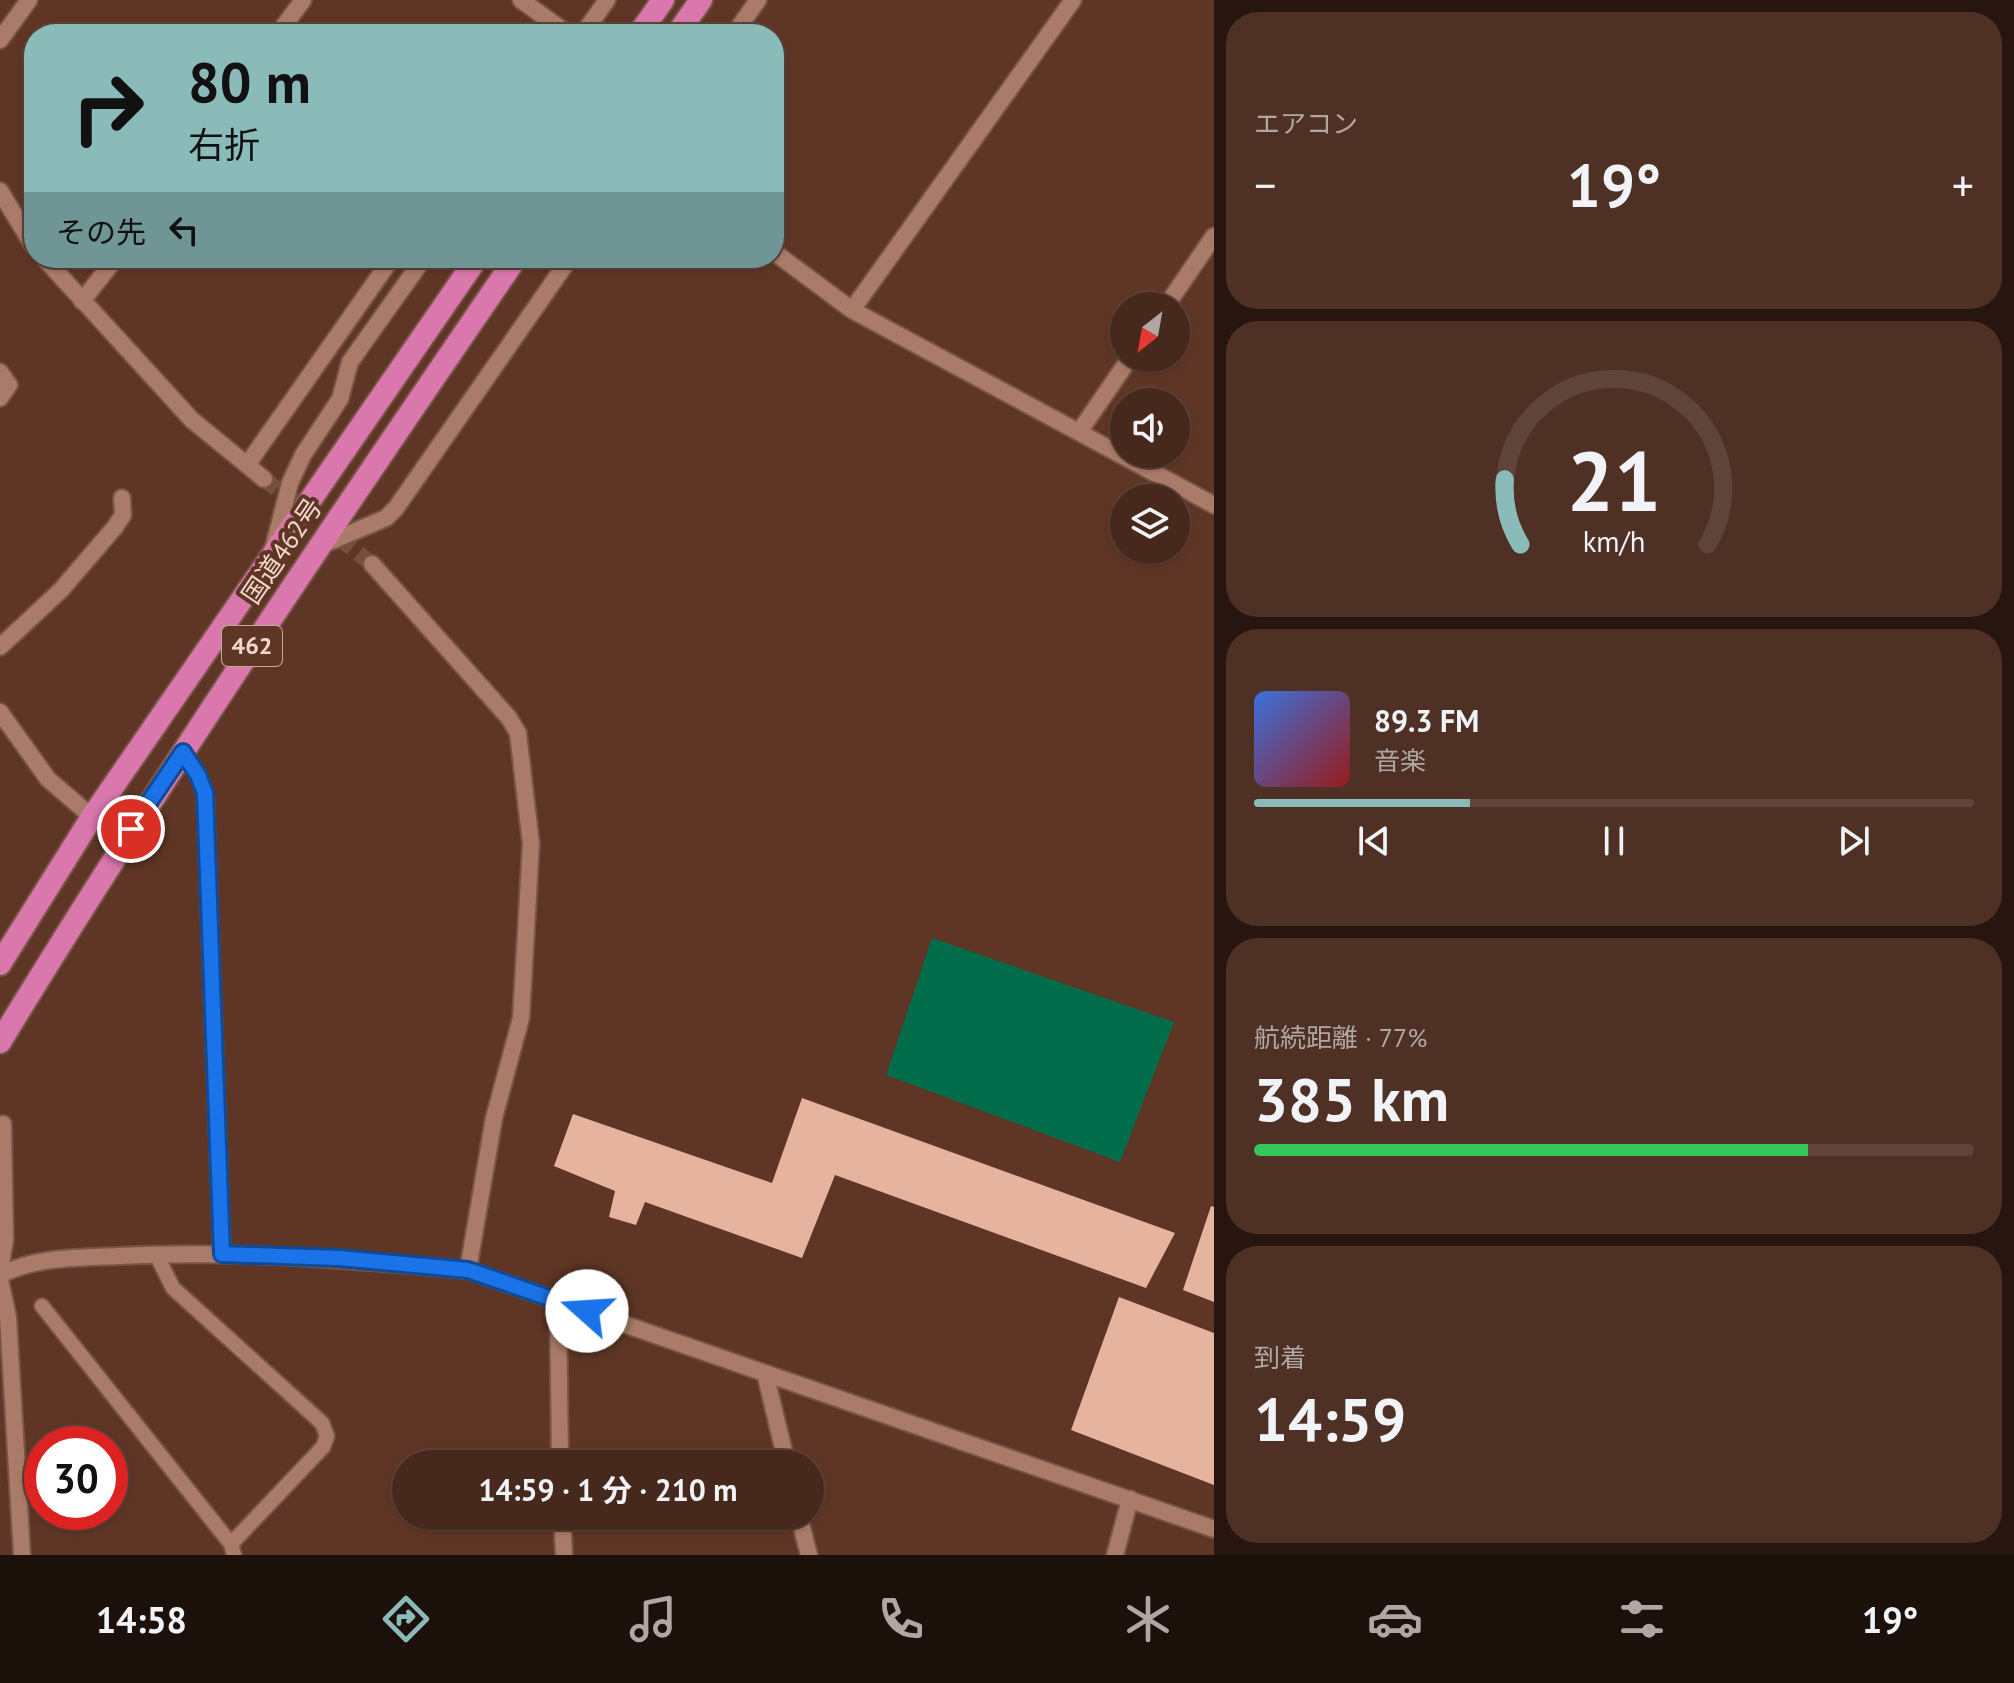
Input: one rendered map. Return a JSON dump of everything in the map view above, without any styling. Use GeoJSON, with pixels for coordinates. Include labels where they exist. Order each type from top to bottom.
{"type":"FeatureCollection","features":[{"type":"Feature","properties":{"kind":"highway"},"geometry":{"type":"LineString","coordinates":[[646,24],[663,0]]}},
{"type":"Feature","properties":{"kind":"highway"},"geometry":{"type":"LineString","coordinates":[[684,24],[701,0]]}},
{"type":"Feature","properties":{"kind":"highway","name":"国道462号"},"geometry":{"type":"LineString","coordinates":[[0,964],[92,817],[470,268]]}},
{"type":"Feature","properties":{"kind":"highway","name":"国道462号"},"geometry":{"type":"LineString","coordinates":[[0,1042],[317,547],[509,268]]}},
{"type":"Feature","properties":{"kind":"street"},"geometry":{"type":"LineString","coordinates":[[0,40],[29,0]]}},
{"type":"Feature","properties":{"kind":"street"},"geometry":{"type":"LineString","coordinates":[[285,24],[303,0]]}},
{"type":"Feature","properties":{"kind":"street"},"geometry":{"type":"LineString","coordinates":[[521,0],[554,24]]}},
{"type":"Feature","properties":{"kind":"street"},"geometry":{"type":"LineString","coordinates":[[590,24],[607,0]]}},
{"type":"Feature","properties":{"kind":"street"},"geometry":{"type":"LineString","coordinates":[[741,24],[758,0]]}},
{"type":"Feature","properties":{"kind":"street"},"geometry":{"type":"LineString","coordinates":[[852,310],[1073,0]]}},
{"type":"Feature","properties":{"kind":"street"},"geometry":{"type":"LineString","coordinates":[[0,191],[24,231]]}},
{"type":"Feature","properties":{"kind":"street"},"geometry":{"type":"LineString","coordinates":[[1176,292],[1214,236]]}},
{"type":"Feature","properties":{"kind":"street"},"geometry":{"type":"LineString","coordinates":[[784,259],[852,310],[1214,505]]}},
{"type":"Feature","properties":{"kind":"street"},"geometry":{"type":"LineString","coordinates":[[53,268],[192,420],[264,479]]}},
{"type":"Feature","properties":{"kind":"street"},"geometry":{"type":"LineString","coordinates":[[82,301],[108,268]]}},
{"type":"Feature","properties":{"kind":"street"},"geometry":{"type":"LineString","coordinates":[[247,465],[385,268]]}},
{"type":"Feature","properties":{"kind":"street"},"geometry":{"type":"LineString","coordinates":[[273,550],[290,483],[303,455],[340,399],[350,362],[417,268]]}},
{"type":"Feature","properties":{"kind":"street"},"geometry":{"type":"LineString","coordinates":[[317,547],[386,518],[396,508],[563,268]]}},
{"type":"Feature","properties":{"kind":"street"},"geometry":{"type":"LineString","coordinates":[[0,372],[9,385],[0,398]]}},
{"type":"Feature","properties":{"kind":"street"},"geometry":{"type":"LineString","coordinates":[[1079,432],[1120,372]]}},
{"type":"Feature","properties":{"kind":"street"},"geometry":{"type":"LineString","coordinates":[[0,647],[61,590],[115,527],[123,515],[122,498]]}},
{"type":"Feature","properties":{"kind":"street"},"geometry":{"type":"LineString","coordinates":[[372,564],[509,718],[518,733],[531,844],[521,1018],[494,1118],[468,1270]]}},
{"type":"Feature","properties":{"kind":"street"},"geometry":{"type":"LineString","coordinates":[[0,712],[48,779],[92,817]]}},
{"type":"Feature","properties":{"kind":"street"},"geometry":{"type":"LineString","coordinates":[[183,752],[205,793],[222,1254]]}},
{"type":"Feature","properties":{"kind":"street"},"geometry":{"type":"LineString","coordinates":[[0,1269],[5,1240],[3,1124]]}},
{"type":"Feature","properties":{"kind":"street"},"geometry":{"type":"LineString","coordinates":[[22,1555],[8,1317],[0,1277],[42,1259],[156,1254],[339,1258],[468,1270],[1214,1529]]}},
{"type":"Feature","properties":{"kind":"street"},"geometry":{"type":"LineString","coordinates":[[558,1301],[560,1450]]}},
{"type":"Feature","properties":{"kind":"street"},"geometry":{"type":"LineString","coordinates":[[765,1373],[784,1450]]}},
{"type":"Feature","properties":{"kind":"street"},"geometry":{"type":"LineString","coordinates":[[1115,1555],[1130,1499]]}},
{"type":"Feature","properties":{"kind":"street"},"geometry":{"type":"LineString","coordinates":[[563,1530],[564,1555]]}},
{"type":"Feature","properties":{"kind":"street"},"geometry":{"type":"LineString","coordinates":[[803,1530],[809,1555]]}},
{"type":"Feature","properties":{"kind":"lane"},"geometry":{"type":"LineString","coordinates":[[42,1306],[232,1549],[323,1447],[327,1436],[322,1423],[173,1288],[156,1254]]}},
{"type":"Feature","properties":{"kind":"green space"},"geometry":{"type":"Polygon","coordinates":[[[932,938],[1174,1022],[1120,1162],[886,1075],[932,938]]]}},
{"type":"Feature","properties":{"kind":"building"},"geometry":{"type":"Polygon","coordinates":[[[802,1098],[1175,1233],[1146,1288],[835,1175],[802,1258],[645,1202],[636,1225],[609,1217],[615,1191],[554,1166],[573,1114],[772,1183],[802,1098]]]}},
{"type":"Feature","properties":{"kind":"building"},"geometry":{"type":"Polygon","coordinates":[[[1211,1206],[1214,1207],[1214,1302],[1183,1290],[1211,1206]]]}},
{"type":"Feature","properties":{"kind":"building"},"geometry":{"type":"Polygon","coordinates":[[[1119,1297],[1214,1333],[1214,1485],[1071,1430],[1119,1297]]]}},
{"type":"Feature","properties":{"kind":"tunnel"},"geometry":{"type":"LineString","coordinates":[[264,479],[372,564]]}},
{"type":"Feature","properties":{"kind":"route"},"geometry":{"type":"LineString","coordinates":[[131,829],[183,752],[205,793],[222,1254],[339,1258],[468,1270],[587,1311]]}}]}
